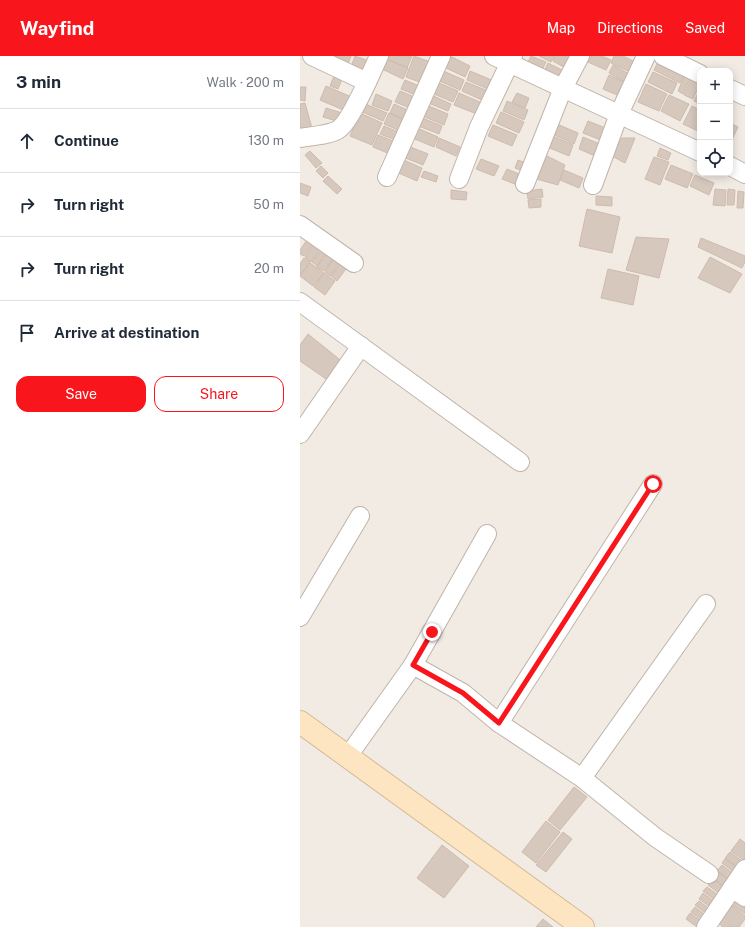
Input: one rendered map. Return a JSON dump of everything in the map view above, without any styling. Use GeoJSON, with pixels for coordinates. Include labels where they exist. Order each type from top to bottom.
{"type":"FeatureCollection","features":[{"type":"Feature","properties":{"kind":"street"},"geometry":{"type":"LineString","coordinates":[[312,56],[367,82]]}},
{"type":"Feature","properties":{"kind":"street"},"geometry":{"type":"LineString","coordinates":[[308,137],[339,130],[345,123],[379,56]]}},
{"type":"Feature","properties":{"kind":"street"},"geometry":{"type":"LineString","coordinates":[[387,177],[441,56]]}},
{"type":"Feature","properties":{"kind":"street"},"geometry":{"type":"LineString","coordinates":[[525,184],[563,88],[580,56]]}},
{"type":"Feature","properties":{"kind":"street"},"geometry":{"type":"LineString","coordinates":[[593,185],[619,114],[646,56]]}},
{"type":"Feature","properties":{"kind":"street"},"geometry":{"type":"LineString","coordinates":[[663,56],[697,73]]}},
{"type":"Feature","properties":{"kind":"street"},"geometry":{"type":"LineString","coordinates":[[459,179],[478,126],[506,58],[563,88],[697,151]]}},
{"type":"Feature","properties":{"kind":"street"},"geometry":{"type":"LineString","coordinates":[[733,90],[745,96]]}},
{"type":"Feature","properties":{"kind":"street"},"geometry":{"type":"LineString","coordinates":[[733,168],[745,174]]}},
{"type":"Feature","properties":{"kind":"street"},"geometry":{"type":"LineString","coordinates":[[300,225],[354,263]]}},
{"type":"Feature","properties":{"kind":"street"},"geometry":{"type":"LineString","coordinates":[[300,302],[520,462]]}},
{"type":"Feature","properties":{"kind":"street"},"geometry":{"type":"LineString","coordinates":[[300,434],[361,346]]}},
{"type":"Feature","properties":{"kind":"street"},"geometry":{"type":"LineString","coordinates":[[499,723],[653,484]]}},
{"type":"Feature","properties":{"kind":"street"},"geometry":{"type":"LineString","coordinates":[[300,617],[360,516]]}},
{"type":"Feature","properties":{"kind":"street"},"geometry":{"type":"LineString","coordinates":[[348,756],[413,665],[487,534]]}},
{"type":"Feature","properties":{"kind":"street"},"geometry":{"type":"LineString","coordinates":[[582,778],[706,604]]}},
{"type":"Feature","properties":{"kind":"street"},"geometry":{"type":"LineString","coordinates":[[413,665],[463,693],[499,723],[582,778],[655,837],[709,874]]}},
{"type":"Feature","properties":{"kind":"street"},"geometry":{"type":"LineString","coordinates":[[300,722],[583,927]]}},
{"type":"Feature","properties":{"kind":"street"},"geometry":{"type":"LineString","coordinates":[[706,927],[738,892],[745,869]]}},
{"type":"Feature","properties":{"kind":"building"},"geometry":{"type":"Polygon","coordinates":[[[332,56],[351,56],[348,64],[332,56]]]}},
{"type":"Feature","properties":{"kind":"building"},"geometry":{"type":"Polygon","coordinates":[[[355,56],[369,61],[364,73],[351,67],[355,56]]]}},
{"type":"Feature","properties":{"kind":"building"},"geometry":{"type":"Polygon","coordinates":[[[387,56],[412,56],[407,68],[386,59],[387,56]]]}},
{"type":"Feature","properties":{"kind":"building"},"geometry":{"type":"Polygon","coordinates":[[[414,56],[433,63],[425,84],[406,77],[414,56]]]}},
{"type":"Feature","properties":{"kind":"building"},"geometry":{"type":"Polygon","coordinates":[[[446,56],[450,56],[470,66],[465,77],[442,66],[446,56]]]}},
{"type":"Feature","properties":{"kind":"building"},"geometry":{"type":"Polygon","coordinates":[[[531,56],[546,62],[542,70],[527,64],[531,56]]]}},
{"type":"Feature","properties":{"kind":"building"},"geometry":{"type":"Polygon","coordinates":[[[539,56],[554,56],[551,62],[539,56]]]}},
{"type":"Feature","properties":{"kind":"building"},"geometry":{"type":"Polygon","coordinates":[[[555,56],[569,56],[577,60],[571,71],[553,61],[555,56]]]}},
{"type":"Feature","properties":{"kind":"building"},"geometry":{"type":"Polygon","coordinates":[[[591,56],[602,56],[611,60],[606,70],[588,62],[591,56]]]}},
{"type":"Feature","properties":{"kind":"building"},"geometry":{"type":"Polygon","coordinates":[[[614,56],[623,56],[637,63],[632,73],[611,63],[614,56]]]}},
{"type":"Feature","properties":{"kind":"building"},"geometry":{"type":"Polygon","coordinates":[[[660,58],[686,70],[680,83],[654,70],[660,58]]]}},
{"type":"Feature","properties":{"kind":"building"},"geometry":{"type":"Polygon","coordinates":[[[386,59],[408,68],[403,79],[382,69],[386,59]]]}},
{"type":"Feature","properties":{"kind":"building"},"geometry":{"type":"Polygon","coordinates":[[[548,63],[568,73],[563,82],[544,72],[548,63]]]}},
{"type":"Feature","properties":{"kind":"building"},"geometry":{"type":"Polygon","coordinates":[[[613,65],[631,75],[627,83],[609,73],[613,65]]]}},
{"type":"Feature","properties":{"kind":"building"},"geometry":{"type":"Polygon","coordinates":[[[441,70],[464,80],[460,90],[437,80],[441,70]]]}},
{"type":"Feature","properties":{"kind":"building"},"geometry":{"type":"Polygon","coordinates":[[[336,71],[344,74],[338,89],[330,86],[336,71]]]}},
{"type":"Feature","properties":{"kind":"building"},"geometry":{"type":"Polygon","coordinates":[[[470,71],[494,81],[490,90],[467,80],[470,71]]]}},
{"type":"Feature","properties":{"kind":"building"},"geometry":{"type":"Polygon","coordinates":[[[653,72],[677,83],[672,94],[648,82],[653,72]]]}},
{"type":"Feature","properties":{"kind":"building"},"geometry":{"type":"Polygon","coordinates":[[[686,72],[692,75],[683,94],[678,91],[686,72]]]}},
{"type":"Feature","properties":{"kind":"building"},"geometry":{"type":"Polygon","coordinates":[[[609,75],[628,84],[622,97],[603,89],[609,75]]]}},
{"type":"Feature","properties":{"kind":"building"},"geometry":{"type":"Polygon","coordinates":[[[693,76],[697,78],[697,90],[693,99],[684,95],[693,76]]]}},
{"type":"Feature","properties":{"kind":"building"},"geometry":{"type":"Polygon","coordinates":[[[405,80],[424,88],[420,97],[401,89],[405,80]]]}},
{"type":"Feature","properties":{"kind":"building"},"geometry":{"type":"Polygon","coordinates":[[[434,81],[458,91],[453,102],[429,92],[434,81]]]}},
{"type":"Feature","properties":{"kind":"building"},"geometry":{"type":"Polygon","coordinates":[[[466,82],[488,91],[484,101],[462,91],[466,82]]]}},
{"type":"Feature","properties":{"kind":"building"},"geometry":{"type":"Polygon","coordinates":[[[646,84],[667,94],[659,111],[638,102],[646,84]]]}},
{"type":"Feature","properties":{"kind":"building"},"geometry":{"type":"Polygon","coordinates":[[[326,86],[354,98],[348,112],[320,100],[326,86]]]}},
{"type":"Feature","properties":{"kind":"building"},"geometry":{"type":"Polygon","coordinates":[[[300,87],[306,87],[305,101],[300,100],[300,87]]]}},
{"type":"Feature","properties":{"kind":"building"},"geometry":{"type":"Polygon","coordinates":[[[400,91],[419,99],[415,110],[395,102],[400,91]]]}},
{"type":"Feature","properties":{"kind":"building"},"geometry":{"type":"Polygon","coordinates":[[[459,93],[482,103],[477,114],[454,105],[459,93]]]}},
{"type":"Feature","properties":{"kind":"building"},"geometry":{"type":"Polygon","coordinates":[[[517,93],[529,98],[525,108],[512,102],[517,93]]]}},
{"type":"Feature","properties":{"kind":"building"},"geometry":{"type":"Polygon","coordinates":[[[376,94],[392,101],[388,111],[372,105],[376,94]]]}},
{"type":"Feature","properties":{"kind":"building"},"geometry":{"type":"Polygon","coordinates":[[[429,94],[451,104],[448,111],[426,102],[429,94]]]}},
{"type":"Feature","properties":{"kind":"building"},"geometry":{"type":"Polygon","coordinates":[[[669,95],[689,104],[680,121],[661,111],[669,95]]]}},
{"type":"Feature","properties":{"kind":"building"},"geometry":{"type":"Polygon","coordinates":[[[697,95],[697,102],[694,101],[697,95]]]}},
{"type":"Feature","properties":{"kind":"building"},"geometry":{"type":"Polygon","coordinates":[[[507,101],[528,110],[524,120],[503,111],[507,101]]]}},
{"type":"Feature","properties":{"kind":"building"},"geometry":{"type":"Polygon","coordinates":[[[305,103],[312,128],[302,131],[300,126],[300,104],[305,103]]]}},
{"type":"Feature","properties":{"kind":"building"},"geometry":{"type":"Polygon","coordinates":[[[363,103],[387,113],[383,121],[360,111],[363,103]]]}},
{"type":"Feature","properties":{"kind":"building"},"geometry":{"type":"Polygon","coordinates":[[[394,104],[412,112],[408,121],[390,113],[394,104]]]}},
{"type":"Feature","properties":{"kind":"building"},"geometry":{"type":"Polygon","coordinates":[[[424,104],[448,114],[444,125],[420,115],[424,104]]]}},
{"type":"Feature","properties":{"kind":"building"},"geometry":{"type":"Polygon","coordinates":[[[692,106],[697,108],[697,131],[683,124],[692,106]]]}},
{"type":"Feature","properties":{"kind":"building"},"geometry":{"type":"Polygon","coordinates":[[[326,108],[342,113],[340,122],[323,117],[326,108]]]}},
{"type":"Feature","properties":{"kind":"building"},"geometry":{"type":"Polygon","coordinates":[[[501,112],[524,122],[519,133],[496,123],[501,112]]]}},
{"type":"Feature","properties":{"kind":"building"},"geometry":{"type":"Polygon","coordinates":[[[360,113],[382,123],[372,145],[350,136],[360,113]]]}},
{"type":"Feature","properties":{"kind":"building"},"geometry":{"type":"Polygon","coordinates":[[[389,113],[409,122],[405,133],[384,124],[389,113]]]}},
{"type":"Feature","properties":{"kind":"building"},"geometry":{"type":"Polygon","coordinates":[[[420,117],[442,126],[439,134],[416,125],[420,117]]]}},
{"type":"Feature","properties":{"kind":"building"},"geometry":{"type":"Polygon","coordinates":[[[588,121],[608,129],[603,141],[583,133],[588,121]]]}},
{"type":"Feature","properties":{"kind":"building"},"geometry":{"type":"Polygon","coordinates":[[[557,124],[578,133],[574,144],[552,134],[557,124]]]}},
{"type":"Feature","properties":{"kind":"building"},"geometry":{"type":"Polygon","coordinates":[[[733,124],[738,127],[733,138],[733,124]]]}},
{"type":"Feature","properties":{"kind":"building"},"geometry":{"type":"Polygon","coordinates":[[[493,125],[517,135],[512,146],[488,136],[493,125]]]}},
{"type":"Feature","properties":{"kind":"building"},"geometry":{"type":"Polygon","coordinates":[[[384,126],[403,134],[400,142],[380,134],[384,126]]]}},
{"type":"Feature","properties":{"kind":"building"},"geometry":{"type":"Polygon","coordinates":[[[415,127],[438,137],[434,147],[410,137],[415,127]]]}},
{"type":"Feature","properties":{"kind":"building"},"geometry":{"type":"Polygon","coordinates":[[[378,135],[400,144],[395,156],[373,147],[378,135]]]}},
{"type":"Feature","properties":{"kind":"building"},"geometry":{"type":"Polygon","coordinates":[[[550,135],[573,145],[569,156],[545,146],[550,135]]]}},
{"type":"Feature","properties":{"kind":"building"},"geometry":{"type":"Polygon","coordinates":[[[583,137],[600,144],[595,156],[579,149],[583,137]]]}},
{"type":"Feature","properties":{"kind":"building"},"geometry":{"type":"Polygon","coordinates":[[[439,138],[460,147],[456,156],[436,147],[439,138]]]}},
{"type":"Feature","properties":{"kind":"building"},"geometry":{"type":"Polygon","coordinates":[[[622,138],[635,138],[625,163],[610,155],[622,138]]]}},
{"type":"Feature","properties":{"kind":"building"},"geometry":{"type":"Polygon","coordinates":[[[403,144],[428,154],[423,165],[398,155],[403,144]]]}},
{"type":"Feature","properties":{"kind":"building"},"geometry":{"type":"Polygon","coordinates":[[[660,148],[671,153],[668,160],[657,156],[660,148]]]}},
{"type":"Feature","properties":{"kind":"building"},"geometry":{"type":"Polygon","coordinates":[[[310,151],[322,163],[316,168],[305,155],[310,151]]]}},
{"type":"Feature","properties":{"kind":"building"},"geometry":{"type":"Polygon","coordinates":[[[543,154],[565,165],[558,185],[533,178],[543,154]]]}},
{"type":"Feature","properties":{"kind":"building"},"geometry":{"type":"Polygon","coordinates":[[[654,157],[669,162],[660,185],[645,179],[654,157]]]}},
{"type":"Feature","properties":{"kind":"building"},"geometry":{"type":"Polygon","coordinates":[[[399,158],[422,168],[417,181],[394,171],[399,158]]]}},
{"type":"Feature","properties":{"kind":"building"},"geometry":{"type":"Polygon","coordinates":[[[481,159],[499,166],[494,176],[476,169],[481,159]]]}},
{"type":"Feature","properties":{"kind":"building"},"geometry":{"type":"Polygon","coordinates":[[[518,160],[526,163],[523,171],[515,168],[518,160]]]}},
{"type":"Feature","properties":{"kind":"building"},"geometry":{"type":"Polygon","coordinates":[[[671,165],[693,174],[687,188],[665,179],[671,165]]]}},
{"type":"Feature","properties":{"kind":"building"},"geometry":{"type":"Polygon","coordinates":[[[321,166],[328,173],[323,178],[316,171],[321,166]]]}},
{"type":"Feature","properties":{"kind":"building"},"geometry":{"type":"Polygon","coordinates":[[[507,169],[524,176],[520,186],[502,179],[507,169]]]}},
{"type":"Feature","properties":{"kind":"building"},"geometry":{"type":"Polygon","coordinates":[[[564,170],[583,178],[579,188],[560,180],[564,170]]]}},
{"type":"Feature","properties":{"kind":"building"},"geometry":{"type":"Polygon","coordinates":[[[424,171],[438,176],[436,182],[421,177],[424,171]]]}},
{"type":"Feature","properties":{"kind":"building"},"geometry":{"type":"Polygon","coordinates":[[[695,175],[714,183],[709,195],[690,186],[695,175]]]}},
{"type":"Feature","properties":{"kind":"building"},"geometry":{"type":"Polygon","coordinates":[[[328,176],[342,189],[337,194],[323,181],[328,176]]]}},
{"type":"Feature","properties":{"kind":"building"},"geometry":{"type":"Polygon","coordinates":[[[300,183],[311,187],[308,196],[300,193],[300,183]]]}},
{"type":"Feature","properties":{"kind":"building"},"geometry":{"type":"Polygon","coordinates":[[[542,189],[543,197],[528,199],[527,191],[542,189]]]}},
{"type":"Feature","properties":{"kind":"building"},"geometry":{"type":"Polygon","coordinates":[[[715,189],[726,190],[725,206],[713,205],[715,189]]]}},
{"type":"Feature","properties":{"kind":"building"},"geometry":{"type":"Polygon","coordinates":[[[728,189],[735,190],[734,205],[727,205],[728,189]]]}},
{"type":"Feature","properties":{"kind":"building"},"geometry":{"type":"Polygon","coordinates":[[[451,190],[467,192],[466,200],[451,199],[451,190]]]}},
{"type":"Feature","properties":{"kind":"building"},"geometry":{"type":"Polygon","coordinates":[[[738,191],[744,192],[743,208],[737,208],[738,191]]]}},
{"type":"Feature","properties":{"kind":"building"},"geometry":{"type":"Polygon","coordinates":[[[596,196],[612,197],[612,206],[596,205],[596,196]]]}},
{"type":"Feature","properties":{"kind":"building"},"geometry":{"type":"Polygon","coordinates":[[[541,199],[541,207],[529,208],[528,200],[541,199]]]}},
{"type":"Feature","properties":{"kind":"building"},"geometry":{"type":"Polygon","coordinates":[[[587,209],[620,217],[612,253],[579,246],[587,209]]]}},
{"type":"Feature","properties":{"kind":"building"},"geometry":{"type":"Polygon","coordinates":[[[309,237],[314,242],[304,256],[300,254],[300,250],[309,237]]]}},
{"type":"Feature","properties":{"kind":"building"},"geometry":{"type":"Polygon","coordinates":[[[636,237],[669,239],[659,278],[626,270],[636,237]]]}},
{"type":"Feature","properties":{"kind":"building"},"geometry":{"type":"Polygon","coordinates":[[[701,238],[745,256],[745,262],[742,268],[698,247],[701,238]]]}},
{"type":"Feature","properties":{"kind":"building"},"geometry":{"type":"Polygon","coordinates":[[[315,242],[322,247],[311,262],[305,257],[315,242]]]}},
{"type":"Feature","properties":{"kind":"building"},"geometry":{"type":"Polygon","coordinates":[[[323,248],[327,251],[317,266],[312,262],[323,248]]]}},
{"type":"Feature","properties":{"kind":"building"},"geometry":{"type":"Polygon","coordinates":[[[328,252],[335,257],[324,271],[317,267],[328,252]]]}},
{"type":"Feature","properties":{"kind":"building"},"geometry":{"type":"Polygon","coordinates":[[[335,257],[341,261],[330,276],[325,272],[335,257]]]}},
{"type":"Feature","properties":{"kind":"building"},"geometry":{"type":"Polygon","coordinates":[[[710,257],[742,274],[730,293],[698,278],[710,257]]]}},
{"type":"Feature","properties":{"kind":"building"},"geometry":{"type":"Polygon","coordinates":[[[304,258],[310,262],[300,275],[300,264],[304,258]]]}},
{"type":"Feature","properties":{"kind":"building"},"geometry":{"type":"Polygon","coordinates":[[[345,258],[351,262],[337,281],[331,276],[345,258]]]}},
{"type":"Feature","properties":{"kind":"building"},"geometry":{"type":"Polygon","coordinates":[[[310,263],[324,273],[313,286],[300,276],[310,263]]]}},
{"type":"Feature","properties":{"kind":"building"},"geometry":{"type":"Polygon","coordinates":[[[608,269],[639,276],[633,305],[601,298],[608,269]]]}},
{"type":"Feature","properties":{"kind":"building"},"geometry":{"type":"Polygon","coordinates":[[[324,273],[335,281],[325,295],[314,287],[324,273]]]}},
{"type":"Feature","properties":{"kind":"building"},"geometry":{"type":"Polygon","coordinates":[[[308,334],[344,363],[329,381],[300,361],[300,345],[308,334]]]}},
{"type":"Feature","properties":{"kind":"building"},"geometry":{"type":"Polygon","coordinates":[[[574,787],[587,797],[560,830],[548,820],[574,787]]]}},
{"type":"Feature","properties":{"kind":"building"},"geometry":{"type":"Polygon","coordinates":[[[546,821],[560,832],[536,863],[522,852],[546,821]]]}},
{"type":"Feature","properties":{"kind":"building"},"geometry":{"type":"Polygon","coordinates":[[[563,832],[572,839],[546,872],[536,865],[563,832]]]}},
{"type":"Feature","properties":{"kind":"building"},"geometry":{"type":"Polygon","coordinates":[[[740,839],[745,843],[745,861],[731,851],[740,839]]]}},
{"type":"Feature","properties":{"kind":"building"},"geometry":{"type":"Polygon","coordinates":[[[442,845],[469,866],[444,898],[417,878],[442,845]]]}},
{"type":"Feature","properties":{"kind":"building"},"geometry":{"type":"Polygon","coordinates":[[[730,852],[745,863],[743,871],[725,858],[730,852]]]}},
{"type":"Feature","properties":{"kind":"building"},"geometry":{"type":"Polygon","coordinates":[[[725,859],[742,871],[738,875],[722,863],[725,859]]]}},
{"type":"Feature","properties":{"kind":"building"},"geometry":{"type":"Polygon","coordinates":[[[722,865],[738,877],[734,882],[717,871],[722,865]]]}},
{"type":"Feature","properties":{"kind":"building"},"geometry":{"type":"Polygon","coordinates":[[[718,872],[734,884],[729,890],[713,878],[718,872]]]}},
{"type":"Feature","properties":{"kind":"building"},"geometry":{"type":"Polygon","coordinates":[[[713,879],[729,891],[724,897],[708,885],[713,879]]]}},
{"type":"Feature","properties":{"kind":"building"},"geometry":{"type":"Polygon","coordinates":[[[707,887],[724,899],[720,904],[703,891],[707,887]]]}},
{"type":"Feature","properties":{"kind":"building"},"geometry":{"type":"Polygon","coordinates":[[[703,893],[720,906],[716,911],[699,899],[703,893]]]}},
{"type":"Feature","properties":{"kind":"building"},"geometry":{"type":"Polygon","coordinates":[[[735,897],[745,904],[745,914],[730,904],[735,897]]]}},
{"type":"Feature","properties":{"kind":"building"},"geometry":{"type":"Polygon","coordinates":[[[699,901],[714,912],[711,917],[695,905],[699,901]]]}},
{"type":"Feature","properties":{"kind":"building"},"geometry":{"type":"Polygon","coordinates":[[[730,905],[745,916],[745,919],[739,927],[736,927],[721,916],[730,905]]]}},
{"type":"Feature","properties":{"kind":"building"},"geometry":{"type":"Polygon","coordinates":[[[695,907],[711,919],[707,923],[691,912],[695,907]]]}},
{"type":"Feature","properties":{"kind":"building"},"geometry":{"type":"Polygon","coordinates":[[[690,913],[707,925],[706,927],[697,927],[686,919],[690,913]]]}},
{"type":"Feature","properties":{"kind":"building"},"geometry":{"type":"Polygon","coordinates":[[[720,917],[734,927],[723,927],[717,922],[720,917]]]}},
{"type":"Feature","properties":{"kind":"building"},"geometry":{"type":"Polygon","coordinates":[[[543,919],[553,927],[536,927],[543,919]]]}},
{"type":"Feature","properties":{"kind":"route"},"geometry":{"type":"LineString","coordinates":[[432,632],[413,665],[463,693],[499,723],[653,484]]}}]}
